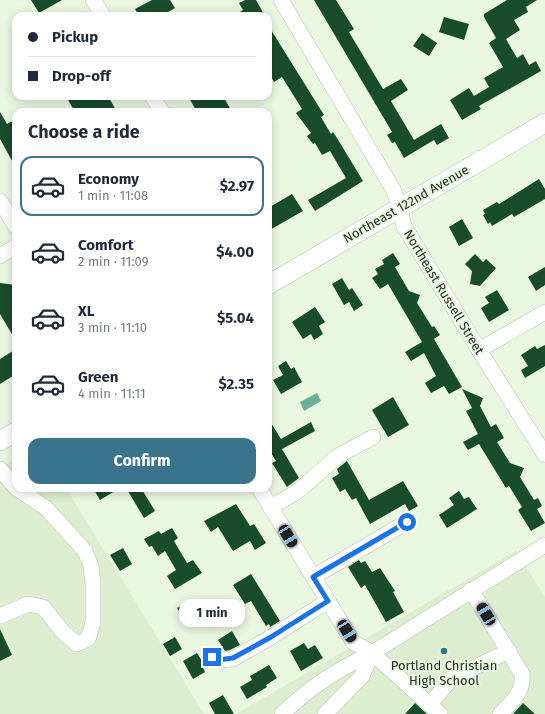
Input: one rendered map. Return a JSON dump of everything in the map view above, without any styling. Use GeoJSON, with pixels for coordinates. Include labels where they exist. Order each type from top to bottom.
{"type":"FeatureCollection","features":[{"type":"Feature","properties":{"kind":"main road","name":"Northeast 122nd Avenue"},"geometry":{"type":"LineString","coordinates":[[272,283],[545,124]]}},
{"type":"Feature","properties":{"kind":"main road"},"geometry":{"type":"LineString","coordinates":[[0,441],[12,434]]}},
{"type":"Feature","properties":{"kind":"street"},"geometry":{"type":"LineString","coordinates":[[93,0],[100,12]]}},
{"type":"Feature","properties":{"kind":"street","name":"Northeast Russell Street"},"geometry":{"type":"LineString","coordinates":[[281,0],[393,189],[400,208],[404,226],[478,350],[545,455]]}},
{"type":"Feature","properties":{"kind":"street"},"geometry":{"type":"LineString","coordinates":[[0,201],[12,220]]}},
{"type":"Feature","properties":{"kind":"street"},"geometry":{"type":"LineString","coordinates":[[0,256],[12,248]]}},
{"type":"Feature","properties":{"kind":"street"},"geometry":{"type":"LineString","coordinates":[[478,350],[545,312]]}},
{"type":"Feature","properties":{"kind":"street"},"geometry":{"type":"LineString","coordinates":[[270,507],[296,492],[338,456],[373,437]]}},
{"type":"Feature","properties":{"kind":"street"},"geometry":{"type":"LineString","coordinates":[[0,469],[12,483]]}},
{"type":"Feature","properties":{"kind":"street"},"geometry":{"type":"LineString","coordinates":[[0,616],[28,604],[43,607],[63,632],[77,644],[88,639],[93,623],[91,566],[85,551],[46,508],[22,492]]}},
{"type":"Feature","properties":{"kind":"street"},"geometry":{"type":"LineString","coordinates":[[261,492],[353,642],[372,653],[435,709],[452,678],[508,651]]}},
{"type":"Feature","properties":{"kind":"street"},"geometry":{"type":"LineString","coordinates":[[313,577],[407,522]]}},
{"type":"Feature","properties":{"kind":"street"},"geometry":{"type":"LineString","coordinates":[[282,714],[304,693],[338,670],[372,653],[545,544]]}},
{"type":"Feature","properties":{"kind":"street"},"geometry":{"type":"LineString","coordinates":[[472,590],[522,674],[523,684],[519,692],[500,714]]}},
{"type":"Feature","properties":{"kind":"street"},"geometry":{"type":"LineString","coordinates":[[212,657],[218,660],[233,658],[331,605]]}},
{"type":"Feature","properties":{"kind":"street"},"geometry":{"type":"LineString","coordinates":[[242,664],[331,605]]}},
{"type":"Feature","properties":{"kind":"street"},"geometry":{"type":"LineString","coordinates":[[325,714],[362,676],[372,653]]}},
{"type":"Feature","properties":{"kind":"shaded area"},"geometry":{"type":"Polygon","coordinates":[[[317,393],[321,401],[304,411],[300,402],[317,393]]]}},
{"type":"Feature","properties":{"kind":"shaded area"},"geometry":{"type":"Polygon","coordinates":[[[12,462],[12,492],[68,492],[204,714],[0,714],[0,469],[12,462]]]}},
{"type":"Feature","properties":{"kind":"shaded area","name":"Portland Christian High School"},"geometry":{"type":"Polygon","coordinates":[[[516,551],[545,597],[545,714],[236,714],[516,551]]]}},
{"type":"Feature","properties":{"kind":"building"},"geometry":{"type":"Polygon","coordinates":[[[31,0],[62,0],[41,12],[38,12],[31,0]]]}},
{"type":"Feature","properties":{"kind":"building"},"geometry":{"type":"Polygon","coordinates":[[[152,0],[170,0],[175,8],[168,12],[137,12],[135,9],[152,0]]]}},
{"type":"Feature","properties":{"kind":"building"},"geometry":{"type":"Polygon","coordinates":[[[245,0],[256,0],[263,12],[240,12],[243,10],[239,3],[245,0]]]}},
{"type":"Feature","properties":{"kind":"building"},"geometry":{"type":"Polygon","coordinates":[[[314,0],[336,0],[354,29],[349,32],[383,89],[401,79],[408,90],[391,101],[414,140],[441,124],[449,138],[437,145],[434,140],[404,158],[395,142],[392,143],[387,135],[392,132],[314,0]]]}},
{"type":"Feature","properties":{"kind":"building"},"geometry":{"type":"Polygon","coordinates":[[[507,0],[537,0],[526,7],[528,12],[514,20],[520,30],[506,39],[517,58],[523,54],[529,65],[536,61],[541,71],[479,106],[481,109],[462,120],[450,100],[469,88],[474,96],[489,87],[484,78],[503,67],[489,43],[496,38],[484,17],[484,14],[507,0]]]}},
{"type":"Feature","properties":{"kind":"building"},"geometry":{"type":"Polygon","coordinates":[[[444,17],[469,24],[464,40],[439,32],[444,17]]]}},
{"type":"Feature","properties":{"kind":"building"},"geometry":{"type":"Polygon","coordinates":[[[272,31],[324,115],[321,117],[331,134],[333,132],[363,181],[315,211],[308,200],[346,178],[330,151],[322,155],[315,143],[313,144],[307,136],[311,133],[296,113],[302,109],[282,77],[274,82],[272,78],[272,31]]]}},
{"type":"Feature","properties":{"kind":"building"},"geometry":{"type":"Polygon","coordinates":[[[422,33],[437,43],[429,56],[413,46],[422,33]]]}},
{"type":"Feature","properties":{"kind":"building"},"geometry":{"type":"Polygon","coordinates":[[[68,100],[110,100],[115,108],[73,108],[68,100]]]}},
{"type":"Feature","properties":{"kind":"building"},"geometry":{"type":"Polygon","coordinates":[[[190,100],[225,100],[230,108],[195,108],[190,100]]]}},
{"type":"Feature","properties":{"kind":"building"},"geometry":{"type":"Polygon","coordinates":[[[0,112],[7,124],[12,121],[12,161],[0,139],[0,112]]]}},
{"type":"Feature","properties":{"kind":"building"},"geometry":{"type":"Polygon","coordinates":[[[539,179],[545,189],[545,199],[514,217],[512,214],[492,226],[490,222],[488,224],[483,215],[485,214],[483,210],[497,202],[499,204],[539,179]]]}},
{"type":"Feature","properties":{"kind":"building"},"geometry":{"type":"Polygon","coordinates":[[[292,194],[303,211],[272,229],[272,206],[292,194]]]}},
{"type":"Feature","properties":{"kind":"building"},"geometry":{"type":"Polygon","coordinates":[[[462,219],[473,238],[459,246],[449,227],[462,219]]]}},
{"type":"Feature","properties":{"kind":"building"},"geometry":{"type":"Polygon","coordinates":[[[393,253],[400,264],[395,267],[409,291],[420,295],[417,303],[432,327],[434,326],[440,335],[434,339],[462,387],[449,394],[444,386],[431,393],[425,383],[436,376],[424,353],[411,361],[405,352],[422,342],[388,284],[380,289],[372,278],[378,274],[375,269],[384,264],[382,260],[393,253]]]}},
{"type":"Feature","properties":{"kind":"building"},"geometry":{"type":"Polygon","coordinates":[[[475,254],[483,262],[486,259],[496,268],[480,286],[470,284],[472,271],[465,264],[475,254]]]}},
{"type":"Feature","properties":{"kind":"building"},"geometry":{"type":"Polygon","coordinates":[[[545,267],[545,285],[536,291],[528,277],[545,267]]]}},
{"type":"Feature","properties":{"kind":"building"},"geometry":{"type":"Polygon","coordinates":[[[342,278],[349,290],[352,288],[363,305],[354,311],[349,302],[344,305],[332,284],[342,278]]]}},
{"type":"Feature","properties":{"kind":"building"},"geometry":{"type":"Polygon","coordinates":[[[0,283],[12,284],[12,334],[0,314],[0,283]]]}},
{"type":"Feature","properties":{"kind":"building"},"geometry":{"type":"Polygon","coordinates":[[[497,290],[509,310],[489,322],[481,308],[489,303],[485,297],[497,290]]]}},
{"type":"Feature","properties":{"kind":"building"},"geometry":{"type":"Polygon","coordinates":[[[315,307],[325,322],[319,326],[323,334],[314,340],[311,334],[303,339],[292,322],[315,307]]]}},
{"type":"Feature","properties":{"kind":"building"},"geometry":{"type":"Polygon","coordinates":[[[545,345],[545,366],[525,378],[521,370],[528,366],[521,355],[535,346],[537,349],[545,345]]]}},
{"type":"Feature","properties":{"kind":"building"},"geometry":{"type":"Polygon","coordinates":[[[12,352],[12,376],[0,384],[0,359],[12,352]]]}},
{"type":"Feature","properties":{"kind":"building"},"geometry":{"type":"Polygon","coordinates":[[[286,361],[291,369],[294,367],[302,382],[281,394],[273,380],[283,375],[278,366],[286,361]]]}},
{"type":"Feature","properties":{"kind":"building"},"geometry":{"type":"Polygon","coordinates":[[[462,389],[483,398],[480,406],[491,427],[496,424],[504,438],[497,442],[510,463],[524,468],[520,477],[534,500],[538,498],[542,506],[537,509],[545,523],[531,531],[518,510],[522,507],[509,486],[506,488],[479,444],[468,450],[463,442],[478,434],[466,411],[472,408],[462,389]]]}},
{"type":"Feature","properties":{"kind":"building"},"geometry":{"type":"Polygon","coordinates":[[[393,397],[409,425],[388,437],[372,410],[393,397]]]}},
{"type":"Feature","properties":{"kind":"building"},"geometry":{"type":"Polygon","coordinates":[[[311,422],[315,431],[282,449],[299,478],[287,487],[272,463],[276,461],[272,454],[272,424],[281,439],[311,422]]]}},
{"type":"Feature","properties":{"kind":"building"},"geometry":{"type":"Polygon","coordinates":[[[347,461],[369,500],[403,481],[418,506],[409,511],[405,504],[370,524],[356,498],[352,500],[345,489],[340,492],[332,478],[339,474],[337,469],[347,461]]]}},
{"type":"Feature","properties":{"kind":"building"},"geometry":{"type":"Polygon","coordinates":[[[459,491],[464,499],[469,497],[477,509],[447,528],[439,515],[454,505],[449,498],[459,491]]]}},
{"type":"Feature","properties":{"kind":"building"},"geometry":{"type":"Polygon","coordinates":[[[95,492],[113,492],[100,500],[95,492]]]}},
{"type":"Feature","properties":{"kind":"building"},"geometry":{"type":"Polygon","coordinates":[[[128,492],[143,492],[155,511],[144,518],[128,492]]]}},
{"type":"Feature","properties":{"kind":"building"},"geometry":{"type":"Polygon","coordinates":[[[236,504],[250,526],[254,524],[266,543],[255,550],[250,541],[233,551],[218,527],[211,532],[204,521],[236,504]]]}},
{"type":"Feature","properties":{"kind":"building"},"geometry":{"type":"Polygon","coordinates":[[[172,528],[178,538],[174,541],[187,563],[193,560],[202,573],[175,589],[167,576],[176,570],[165,551],[158,556],[152,546],[149,547],[144,539],[159,531],[161,534],[172,528]]]}},
{"type":"Feature","properties":{"kind":"building"},"geometry":{"type":"Polygon","coordinates":[[[123,548],[132,564],[120,571],[110,555],[123,548]]]}},
{"type":"Feature","properties":{"kind":"building"},"geometry":{"type":"Polygon","coordinates":[[[359,560],[361,563],[365,561],[372,572],[380,568],[395,591],[393,592],[404,612],[386,622],[365,585],[361,588],[348,567],[359,560]]]}},
{"type":"Feature","properties":{"kind":"building"},"geometry":{"type":"Polygon","coordinates":[[[251,574],[280,621],[270,627],[269,624],[266,626],[251,601],[245,604],[233,585],[251,574]]]}},
{"type":"Feature","properties":{"kind":"building"},"geometry":{"type":"Polygon","coordinates":[[[187,603],[195,617],[186,622],[177,608],[187,603]]]}},
{"type":"Feature","properties":{"kind":"building"},"geometry":{"type":"Polygon","coordinates":[[[0,629],[12,655],[0,661],[0,629]]]}},
{"type":"Feature","properties":{"kind":"building"},"geometry":{"type":"Polygon","coordinates":[[[232,631],[240,645],[225,651],[218,640],[232,631]]]}},
{"type":"Feature","properties":{"kind":"building"},"geometry":{"type":"Polygon","coordinates":[[[175,637],[182,649],[170,656],[163,644],[175,637]]]}},
{"type":"Feature","properties":{"kind":"building"},"geometry":{"type":"Polygon","coordinates":[[[304,643],[308,649],[315,645],[323,658],[301,671],[290,651],[304,643]]]}},
{"type":"Feature","properties":{"kind":"building"},"geometry":{"type":"Polygon","coordinates":[[[197,653],[204,664],[202,665],[205,672],[193,679],[183,661],[197,653]]]}},
{"type":"Feature","properties":{"kind":"building"},"geometry":{"type":"Polygon","coordinates":[[[269,665],[277,678],[266,685],[267,687],[247,699],[240,687],[252,680],[250,676],[269,665]]]}},
{"type":"Feature","properties":{"kind":"building"},"geometry":{"type":"Polygon","coordinates":[[[223,695],[234,714],[215,714],[209,703],[223,695]]]}},
{"type":"Feature","properties":{"kind":"building"},"geometry":{"type":"Polygon","coordinates":[[[415,703],[427,714],[405,714],[415,703]]]}},
{"type":"Feature","properties":{"kind":"building"},"geometry":{"type":"Polygon","coordinates":[[[523,703],[535,714],[513,714],[523,703]]]}},
{"type":"Feature","properties":{"kind":"place","name":"Portland Christian High School"},"geometry":{"type":"Point","coordinates":[444,651]}},
{"type":"Feature","properties":{"kind":"route"},"geometry":{"type":"LineString","coordinates":[[212,657],[218,660],[233,658],[271,637],[294,621],[328,601],[313,577],[407,522]]}}]}
